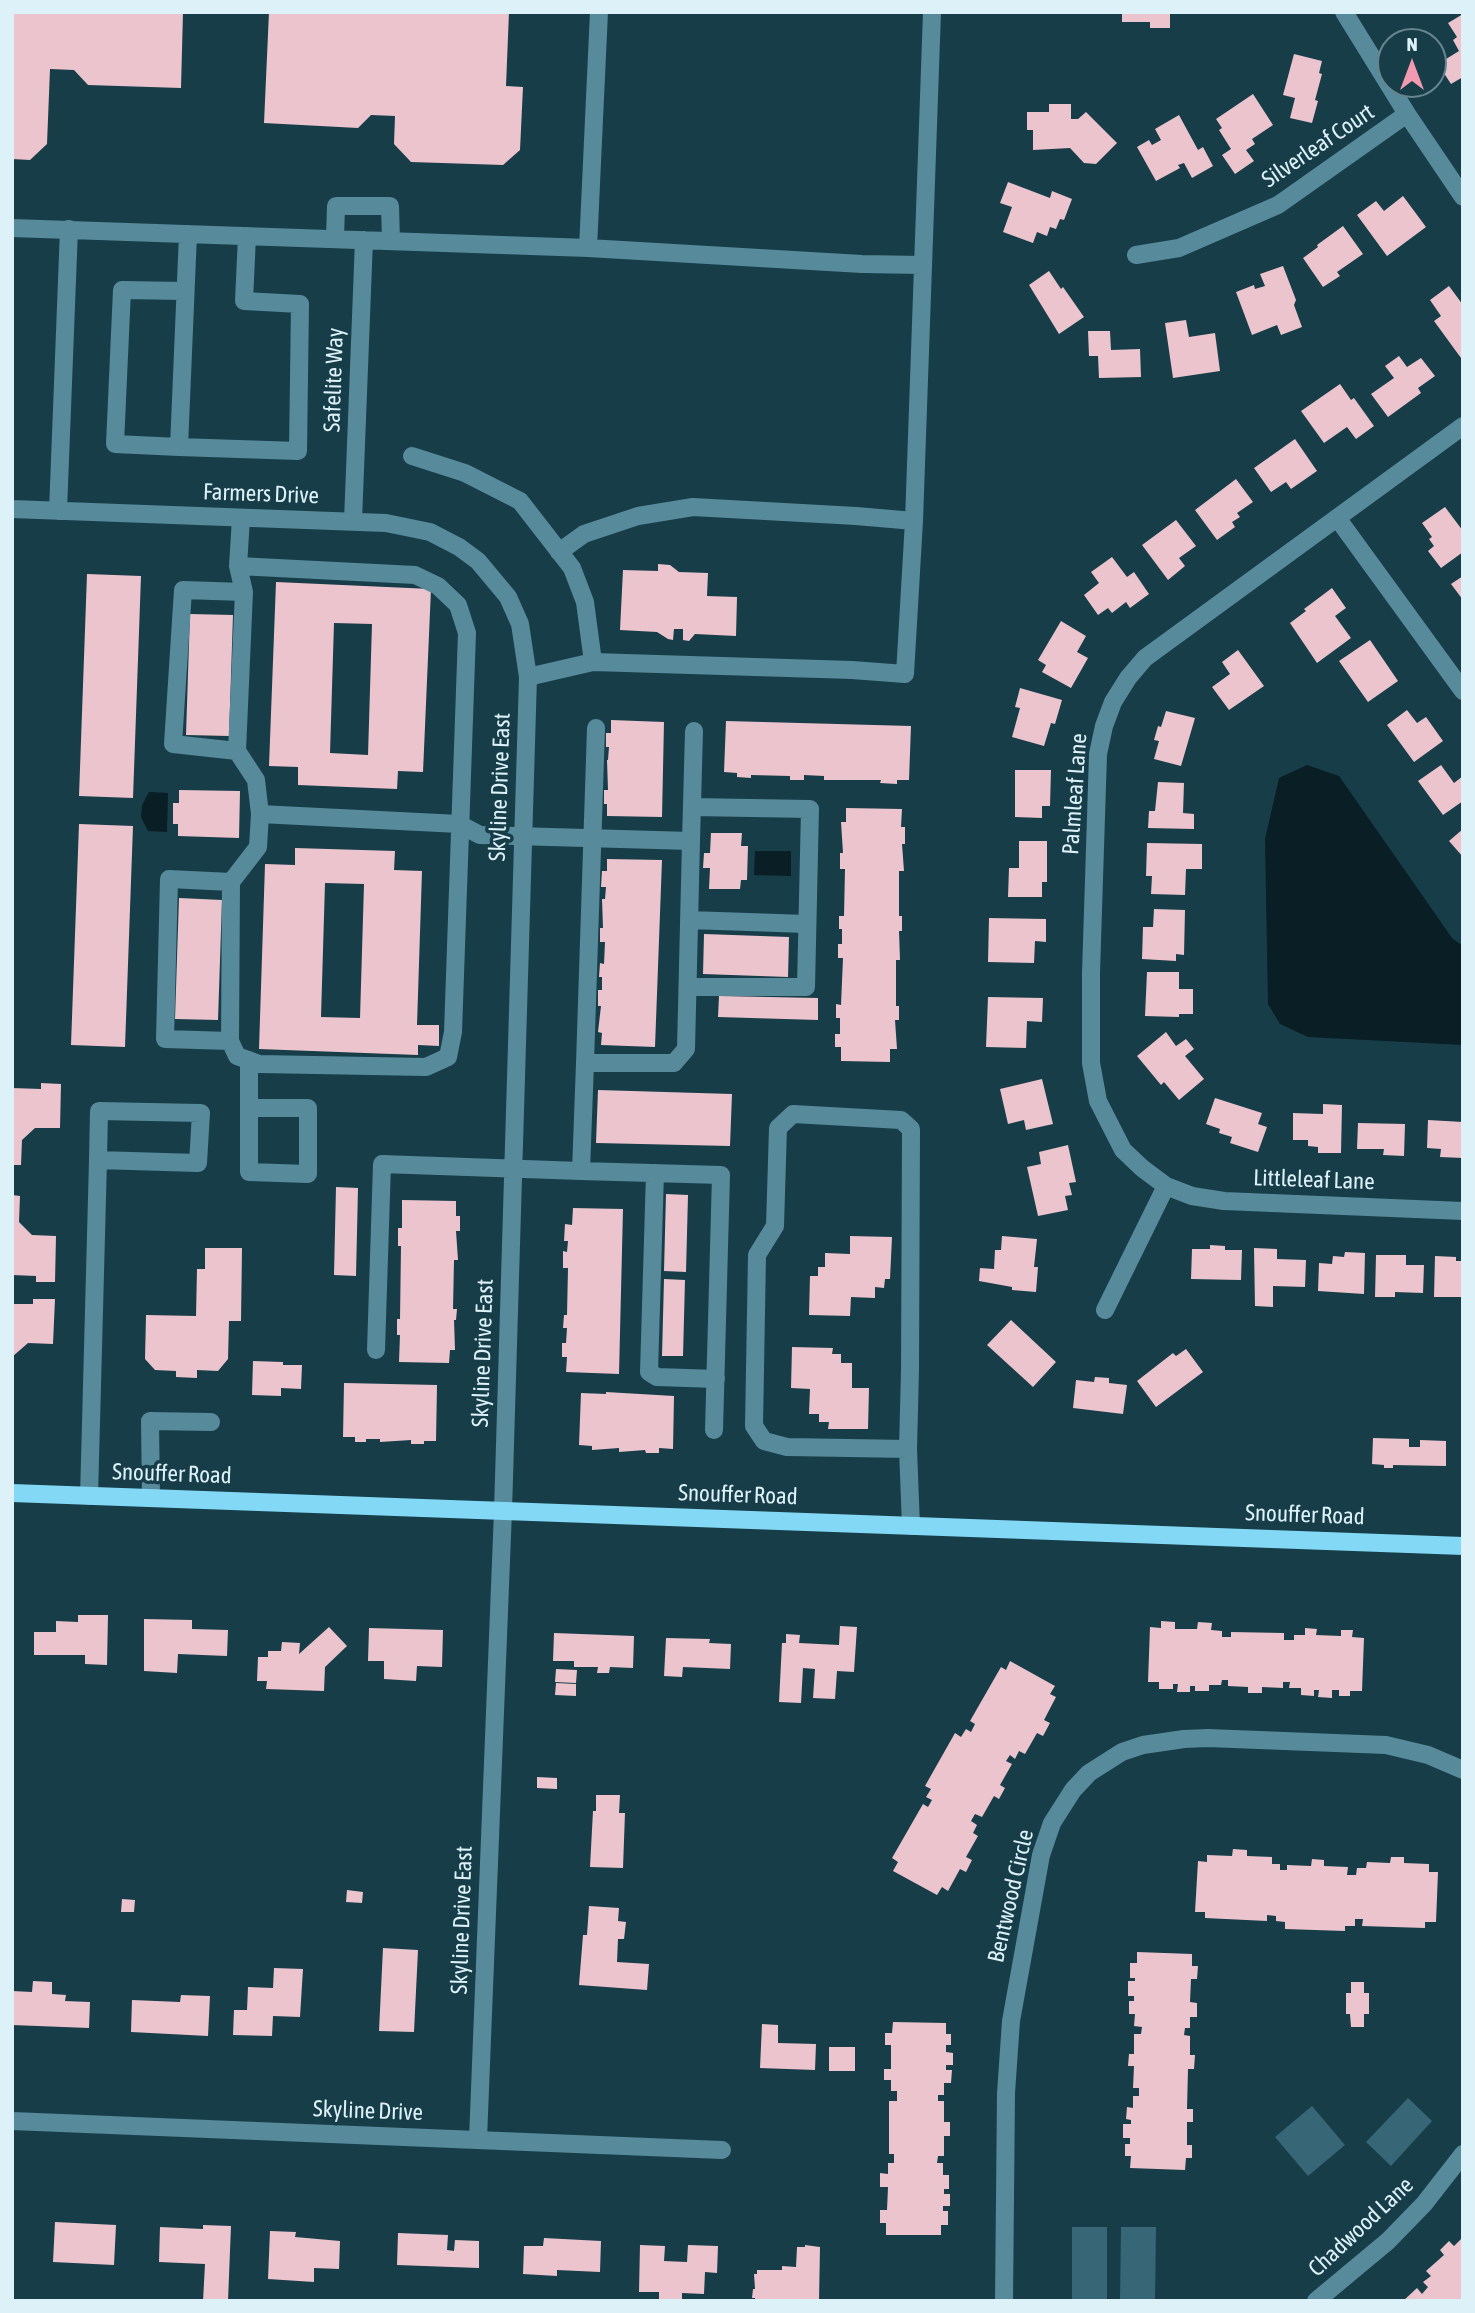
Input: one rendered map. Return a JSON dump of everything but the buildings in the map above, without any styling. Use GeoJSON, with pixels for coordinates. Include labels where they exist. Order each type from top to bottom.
{"type":"FeatureCollection","features":[{"type":"Feature","properties":{"kind":"main road","name":"Snouffer Road"},"geometry":{"type":"LineString","coordinates":[[12,1493],[1463,1546]]}},
{"type":"Feature","properties":{"kind":"street"},"geometry":{"type":"LineString","coordinates":[[588,248],[599,12]]}},
{"type":"Feature","properties":{"kind":"street"},"geometry":{"type":"LineString","coordinates":[[528,677],[593,662],[905,674],[914,521],[932,12]]}},
{"type":"Feature","properties":{"kind":"street"},"geometry":{"type":"LineString","coordinates":[[1344,12],[1407,114],[1463,197]]}},
{"type":"Feature","properties":{"kind":"street","name":"Silverleaf Court"},"geometry":{"type":"LineString","coordinates":[[1136,254],[1179,248],[1278,205],[1407,114]]}},
{"type":"Feature","properties":{"kind":"street"},"geometry":{"type":"LineString","coordinates":[[335,239],[336,206],[390,206],[391,241]]}},
{"type":"Feature","properties":{"kind":"street"},"geometry":{"type":"LineString","coordinates":[[12,228],[588,248],[922,265]]}},
{"type":"Feature","properties":{"kind":"street"},"geometry":{"type":"LineString","coordinates":[[58,511],[69,229]]}},
{"type":"Feature","properties":{"kind":"street"},"geometry":{"type":"LineString","coordinates":[[179,447],[188,234]]}},
{"type":"Feature","properties":{"kind":"street"},"geometry":{"type":"LineString","coordinates":[[185,291],[122,290],[115,444],[298,450],[300,303],[244,301],[247,236]]}},
{"type":"Feature","properties":{"kind":"street","name":"Safelite Way"},"geometry":{"type":"LineString","coordinates":[[353,521],[364,240]]}},
{"type":"Feature","properties":{"kind":"street","name":"Palmleaf Lane"},"geometry":{"type":"LineString","coordinates":[[1166,1186],[1124,1150],[1098,1101],[1091,1063],[1098,754],[1113,702],[1145,658],[1463,426]]}},
{"type":"Feature","properties":{"kind":"street"},"geometry":{"type":"LineString","coordinates":[[412,456],[465,473],[520,501],[572,568],[585,602],[593,662]]}},
{"type":"Feature","properties":{"kind":"street"},"geometry":{"type":"LineString","coordinates":[[559,552],[583,534],[638,516],[693,507],[914,521]]}},
{"type":"Feature","properties":{"kind":"street","name":"Farmers Drive"},"geometry":{"type":"LineString","coordinates":[[12,509],[386,523],[430,532],[459,547],[478,561],[492,578]]}},
{"type":"Feature","properties":{"kind":"street"},"geometry":{"type":"LineString","coordinates":[[238,566],[415,575],[438,586],[458,605],[467,633],[453,1032],[448,1057],[426,1068],[260,1063],[237,1056],[230,1041],[232,882],[258,847],[260,814],[256,780],[237,751],[244,592],[238,566],[240,518]]}},
{"type":"Feature","properties":{"kind":"street"},"geometry":{"type":"LineString","coordinates":[[1338,519],[1463,691]]}},
{"type":"Feature","properties":{"kind":"street","name":"Skyline Drive East"},"geometry":{"type":"LineString","coordinates":[[478,2139],[503,1511],[528,677],[520,624],[508,597],[492,578]]}},
{"type":"Feature","properties":{"kind":"street"},"geometry":{"type":"LineString","coordinates":[[237,751],[173,744],[183,590],[244,592]]}},
{"type":"Feature","properties":{"kind":"street"},"geometry":{"type":"LineString","coordinates":[[581,1171],[596,728]]}},
{"type":"Feature","properties":{"kind":"street"},"geometry":{"type":"LineString","coordinates":[[585,1063],[674,1063],[686,1049],[694,731]]}},
{"type":"Feature","properties":{"kind":"street"},"geometry":{"type":"LineString","coordinates":[[688,987],[806,987],[810,809],[692,807]]}},
{"type":"Feature","properties":{"kind":"street"},"geometry":{"type":"LineString","coordinates":[[260,814],[459,824],[480,835],[691,841]]}},
{"type":"Feature","properties":{"kind":"street"},"geometry":{"type":"LineString","coordinates":[[230,1041],[165,1039],[169,879],[232,882]]}},
{"type":"Feature","properties":{"kind":"street"},"geometry":{"type":"LineString","coordinates":[[689,920],[807,924]]}},
{"type":"Feature","properties":{"kind":"street"},"geometry":{"type":"LineString","coordinates":[[249,1060],[249,1108],[249,1172],[308,1174],[308,1108],[249,1108]]}},
{"type":"Feature","properties":{"kind":"street"},"geometry":{"type":"LineString","coordinates":[[89,1496],[99,1111],[201,1113],[198,1163],[98,1160]]}},
{"type":"Feature","properties":{"kind":"street"},"geometry":{"type":"LineString","coordinates":[[908,1450],[787,1447],[764,1441],[754,1426],[757,1255],[775,1226],[778,1128],[793,1114],[901,1120],[911,1129],[908,1450],[911,1526]]}},
{"type":"Feature","properties":{"kind":"street"},"geometry":{"type":"LineString","coordinates":[[376,1350],[383,1164],[721,1175],[714,1430]]}},
{"type":"Feature","properties":{"kind":"street"},"geometry":{"type":"LineString","coordinates":[[655,1173],[649,1372],[657,1377],[716,1379]]}},
{"type":"Feature","properties":{"kind":"street"},"geometry":{"type":"LineString","coordinates":[[1105,1310],[1166,1186]]}},
{"type":"Feature","properties":{"kind":"street","name":"Littleleaf Lane"},"geometry":{"type":"LineString","coordinates":[[1166,1186],[1192,1196],[1224,1201],[1463,1211]]}},
{"type":"Feature","properties":{"kind":"street"},"geometry":{"type":"LineString","coordinates":[[151,1498],[150,1421],[211,1422]]}},
{"type":"Feature","properties":{"kind":"street","name":"Bentwood Circle"},"geometry":{"type":"LineString","coordinates":[[1004,2301],[1006,2093],[1011,2021],[1041,1855],[1048,1831],[1073,1790],[1089,1773],[1122,1752],[1143,1745],[1184,1739],[1386,1745],[1427,1755],[1463,1770]]}},
{"type":"Feature","properties":{"kind":"street","name":"Skyline Drive"},"geometry":{"type":"LineString","coordinates":[[12,2121],[722,2150]]}},
{"type":"Feature","properties":{"kind":"street","name":"Chadwood Lane"},"geometry":{"type":"LineString","coordinates":[[1316,2301],[1388,2241],[1424,2204],[1463,2154]]}},
{"type":"Feature","properties":{"kind":"shaded area"},"geometry":{"type":"Polygon","coordinates":[[[1307,765],[1339,776],[1452,938],[1463,946],[1463,1045],[1308,1037],[1280,1024],[1268,1004],[1265,839],[1279,778],[1307,765]]]}},
{"type":"Feature","properties":{"kind":"shaded area"},"geometry":{"type":"Polygon","coordinates":[[[149,792],[168,793],[167,832],[148,831],[141,817],[142,805],[149,792]]]}},
{"type":"Feature","properties":{"kind":"shaded area"},"geometry":{"type":"Polygon","coordinates":[[[755,851],[791,851],[791,876],[754,875],[755,851]]]}},
{"type":"Feature","properties":{"kind":"shaded area"},"geometry":{"type":"Polygon","coordinates":[[[1408,2098],[1432,2121],[1391,2166],[1366,2142],[1408,2098]]]}},
{"type":"Feature","properties":{"kind":"shaded area"},"geometry":{"type":"Polygon","coordinates":[[[1312,2106],[1345,2145],[1308,2176],[1275,2137],[1312,2106]]]}},
{"type":"Feature","properties":{"kind":"shaded area"},"geometry":{"type":"Polygon","coordinates":[[[1072,2227],[1107,2227],[1107,2301],[1072,2301],[1072,2227]]]}},
{"type":"Feature","properties":{"kind":"shaded area"},"geometry":{"type":"Polygon","coordinates":[[[1121,2227],[1156,2227],[1155,2301],[1120,2301],[1121,2227]]]}}]}
